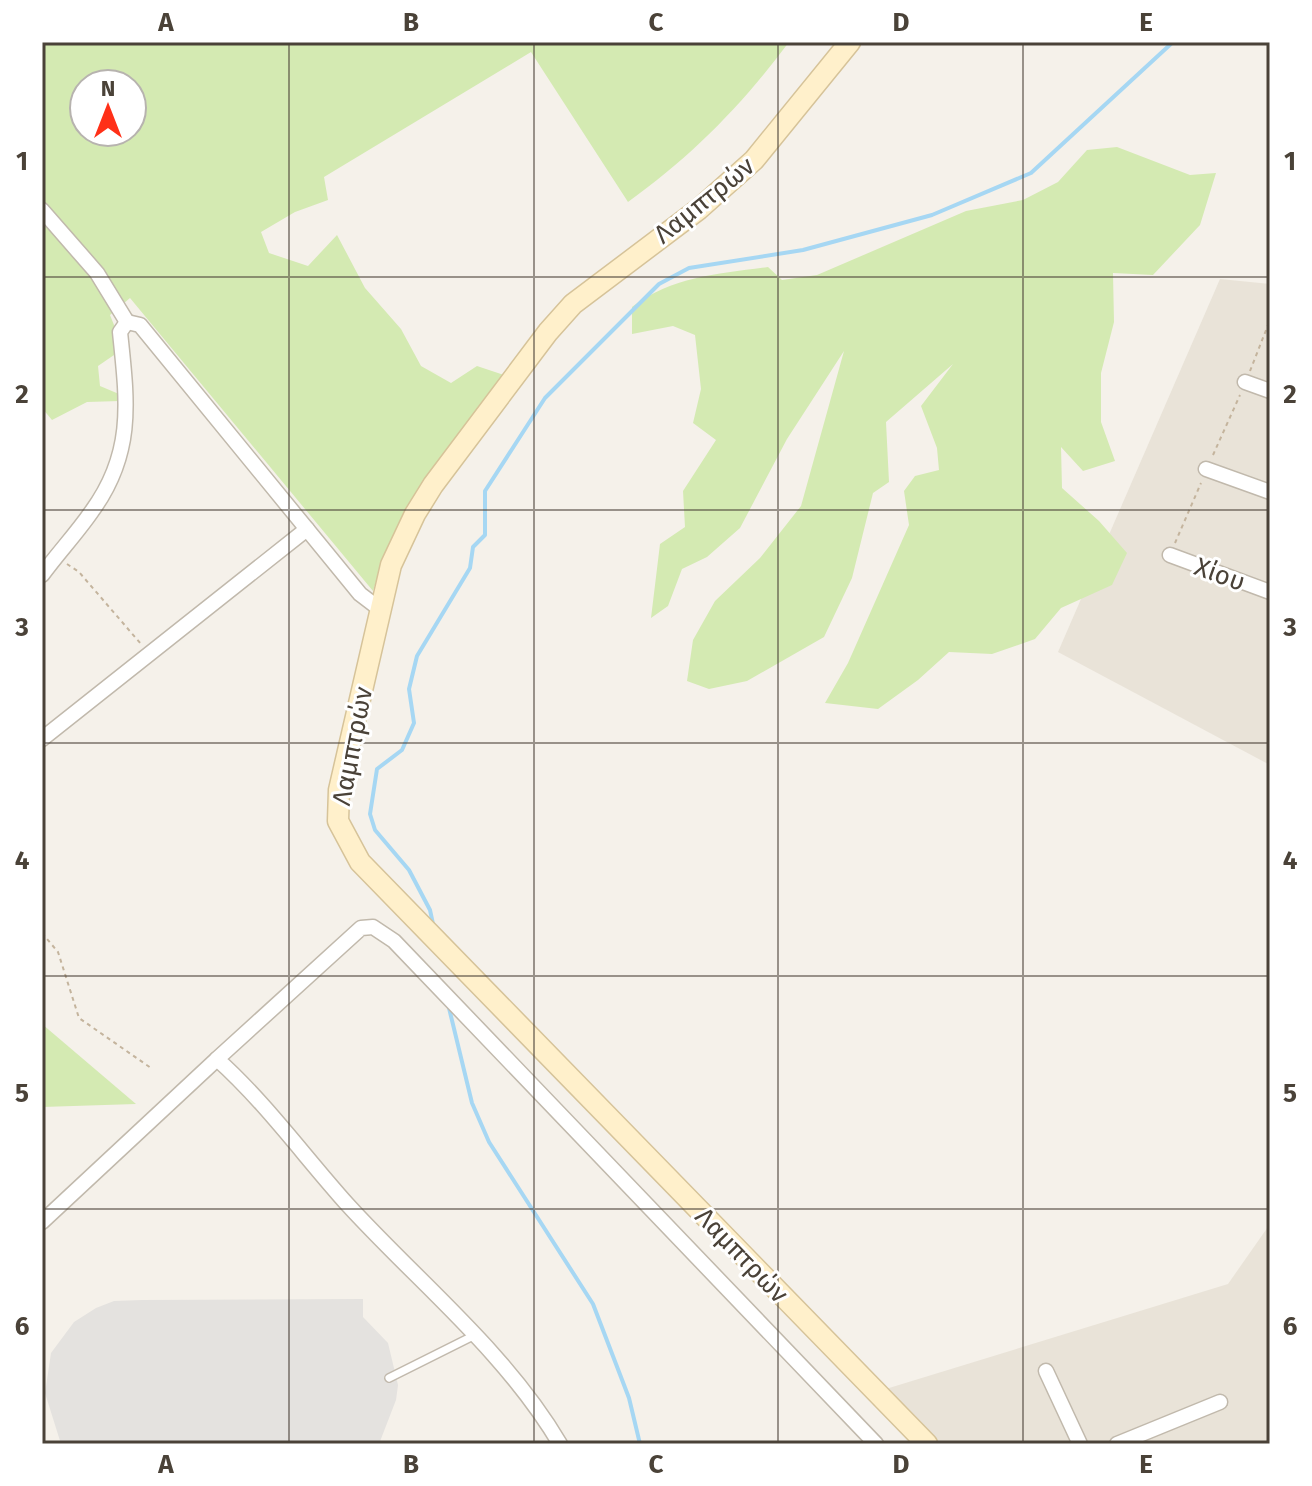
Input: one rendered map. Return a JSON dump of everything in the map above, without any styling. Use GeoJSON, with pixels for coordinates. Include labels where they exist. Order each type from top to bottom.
{"type":"FeatureCollection","features":[{"type":"Feature","properties":{"kind":"street","name":"Λαμπτρών"},"geometry":{"type":"LineString","coordinates":[[850,42],[754,160],[699,209],[573,304],[548,332],[415,514],[391,565],[339,790],[338,821],[360,862],[927,1444]]}},
{"type":"Feature","properties":{"kind":"street"},"geometry":{"type":"LineString","coordinates":[[42,210],[97,273],[127,322],[140,325],[360,594],[381,610]]}},
{"type":"Feature","properties":{"kind":"street"},"geometry":{"type":"LineString","coordinates":[[42,575],[95,508],[119,462],[128,398],[120,332],[127,322]]}},
{"type":"Feature","properties":{"kind":"street"},"geometry":{"type":"LineString","coordinates":[[1245,382],[1270,391]]}},
{"type":"Feature","properties":{"kind":"street"},"geometry":{"type":"LineString","coordinates":[[1206,469],[1270,492]]}},
{"type":"Feature","properties":{"kind":"street"},"geometry":{"type":"LineString","coordinates":[[42,739],[307,529]]}},
{"type":"Feature","properties":{"kind":"street","name":"Χίου"},"geometry":{"type":"LineString","coordinates":[[1170,555],[1270,592]]}},
{"type":"Feature","properties":{"kind":"street"},"geometry":{"type":"LineString","coordinates":[[42,1222],[361,928],[373,927],[394,941],[477,1025],[876,1444]]}},
{"type":"Feature","properties":{"kind":"street"},"geometry":{"type":"LineString","coordinates":[[217,1059],[348,1205],[475,1335],[535,1405],[560,1444]]}},
{"type":"Feature","properties":{"kind":"street"},"geometry":{"type":"LineString","coordinates":[[1046,1371],[1080,1444]]}},
{"type":"Feature","properties":{"kind":"street"},"geometry":{"type":"LineString","coordinates":[[1117,1444],[1220,1402]]}},
{"type":"Feature","properties":{"kind":"lane"},"geometry":{"type":"LineString","coordinates":[[389,1378],[475,1335]]}},
{"type":"Feature","properties":{"kind":"path"},"geometry":{"type":"LineString","coordinates":[[1170,555],[1270,320]]}},
{"type":"Feature","properties":{"kind":"path"},"geometry":{"type":"LineString","coordinates":[[55,556],[79,572],[130,631]]}},
{"type":"Feature","properties":{"kind":"path"},"geometry":{"type":"LineString","coordinates":[[42,933],[58,952],[79,1018],[151,1068]]}},
{"type":"Feature","properties":{"kind":"shaded area"},"geometry":{"type":"Polygon","coordinates":[[[1220,279],[1270,284],[1270,765],[1058,652],[1220,279]]]}},
{"type":"Feature","properties":{"kind":"shaded area"},"geometry":{"type":"Polygon","coordinates":[[[1270,1224],[1270,1444],[934,1444],[876,1392],[1228,1284],[1270,1224]]]}},
{"type":"Feature","properties":{"kind":"shaded area"},"geometry":{"type":"Polygon","coordinates":[[[363,1299],[363,1317],[388,1343],[398,1385],[396,1400],[379,1444],[61,1444],[45,1393],[51,1353],[74,1322],[96,1308],[114,1301],[142,1300],[363,1299]]]}},
{"type":"Feature","properties":{"kind":"green space"},"geometry":{"type":"Polygon","coordinates":[[[42,42],[789,42],[715,128],[628,202],[531,52],[324,177],[328,200],[295,212],[261,232],[269,253],[308,266],[337,235],[365,288],[401,329],[421,366],[451,383],[477,366],[504,375],[412,504],[384,560],[373,591],[130,298],[110,315],[114,325],[114,355],[98,366],[100,386],[119,394],[120,401],[87,402],[52,420],[42,408],[42,42]]]}},
{"type":"Feature","properties":{"kind":"green space"},"geometry":{"type":"Polygon","coordinates":[[[1117,147],[1190,175],[1216,173],[1200,225],[1153,275],[1113,273],[1114,322],[1101,373],[1101,422],[1115,461],[1083,471],[1061,447],[1062,488],[1099,521],[1127,553],[1112,585],[1061,608],[1035,639],[992,654],[949,652],[918,680],[878,709],[825,703],[848,663],[909,525],[904,491],[915,476],[939,470],[937,448],[921,406],[953,364],[886,422],[889,482],[873,493],[852,578],[824,637],[747,681],[709,689],[687,681],[693,640],[715,601],[760,558],[801,506],[844,351],[787,439],[740,528],[707,557],[682,569],[668,606],[651,618],[660,544],[685,527],[683,491],[716,440],[693,423],[701,389],[695,335],[673,326],[632,334],[632,307],[664,289],[714,275],[768,267],[782,280],[817,275],[966,211],[1023,200],[1058,182],[1087,150],[1117,147]]]}},
{"type":"Feature","properties":{"kind":"green space"},"geometry":{"type":"Polygon","coordinates":[[[42,1024],[136,1104],[42,1107],[42,1024]]]}},
{"type":"Feature","properties":{"kind":"waterway"},"geometry":{"type":"LineString","coordinates":[[433,924],[430,910],[409,870],[375,830],[370,814],[377,769],[402,750],[414,723],[409,689],[417,656],[470,568],[473,547],[485,535],[485,491],[545,398],[659,284],[689,268],[803,250],[932,215],[1031,173],[1173,42]]}},
{"type":"Feature","properties":{"kind":"waterway"},"geometry":{"type":"LineString","coordinates":[[449,1008],[472,1103],[489,1142],[593,1304],[629,1398],[640,1444]]}}]}
